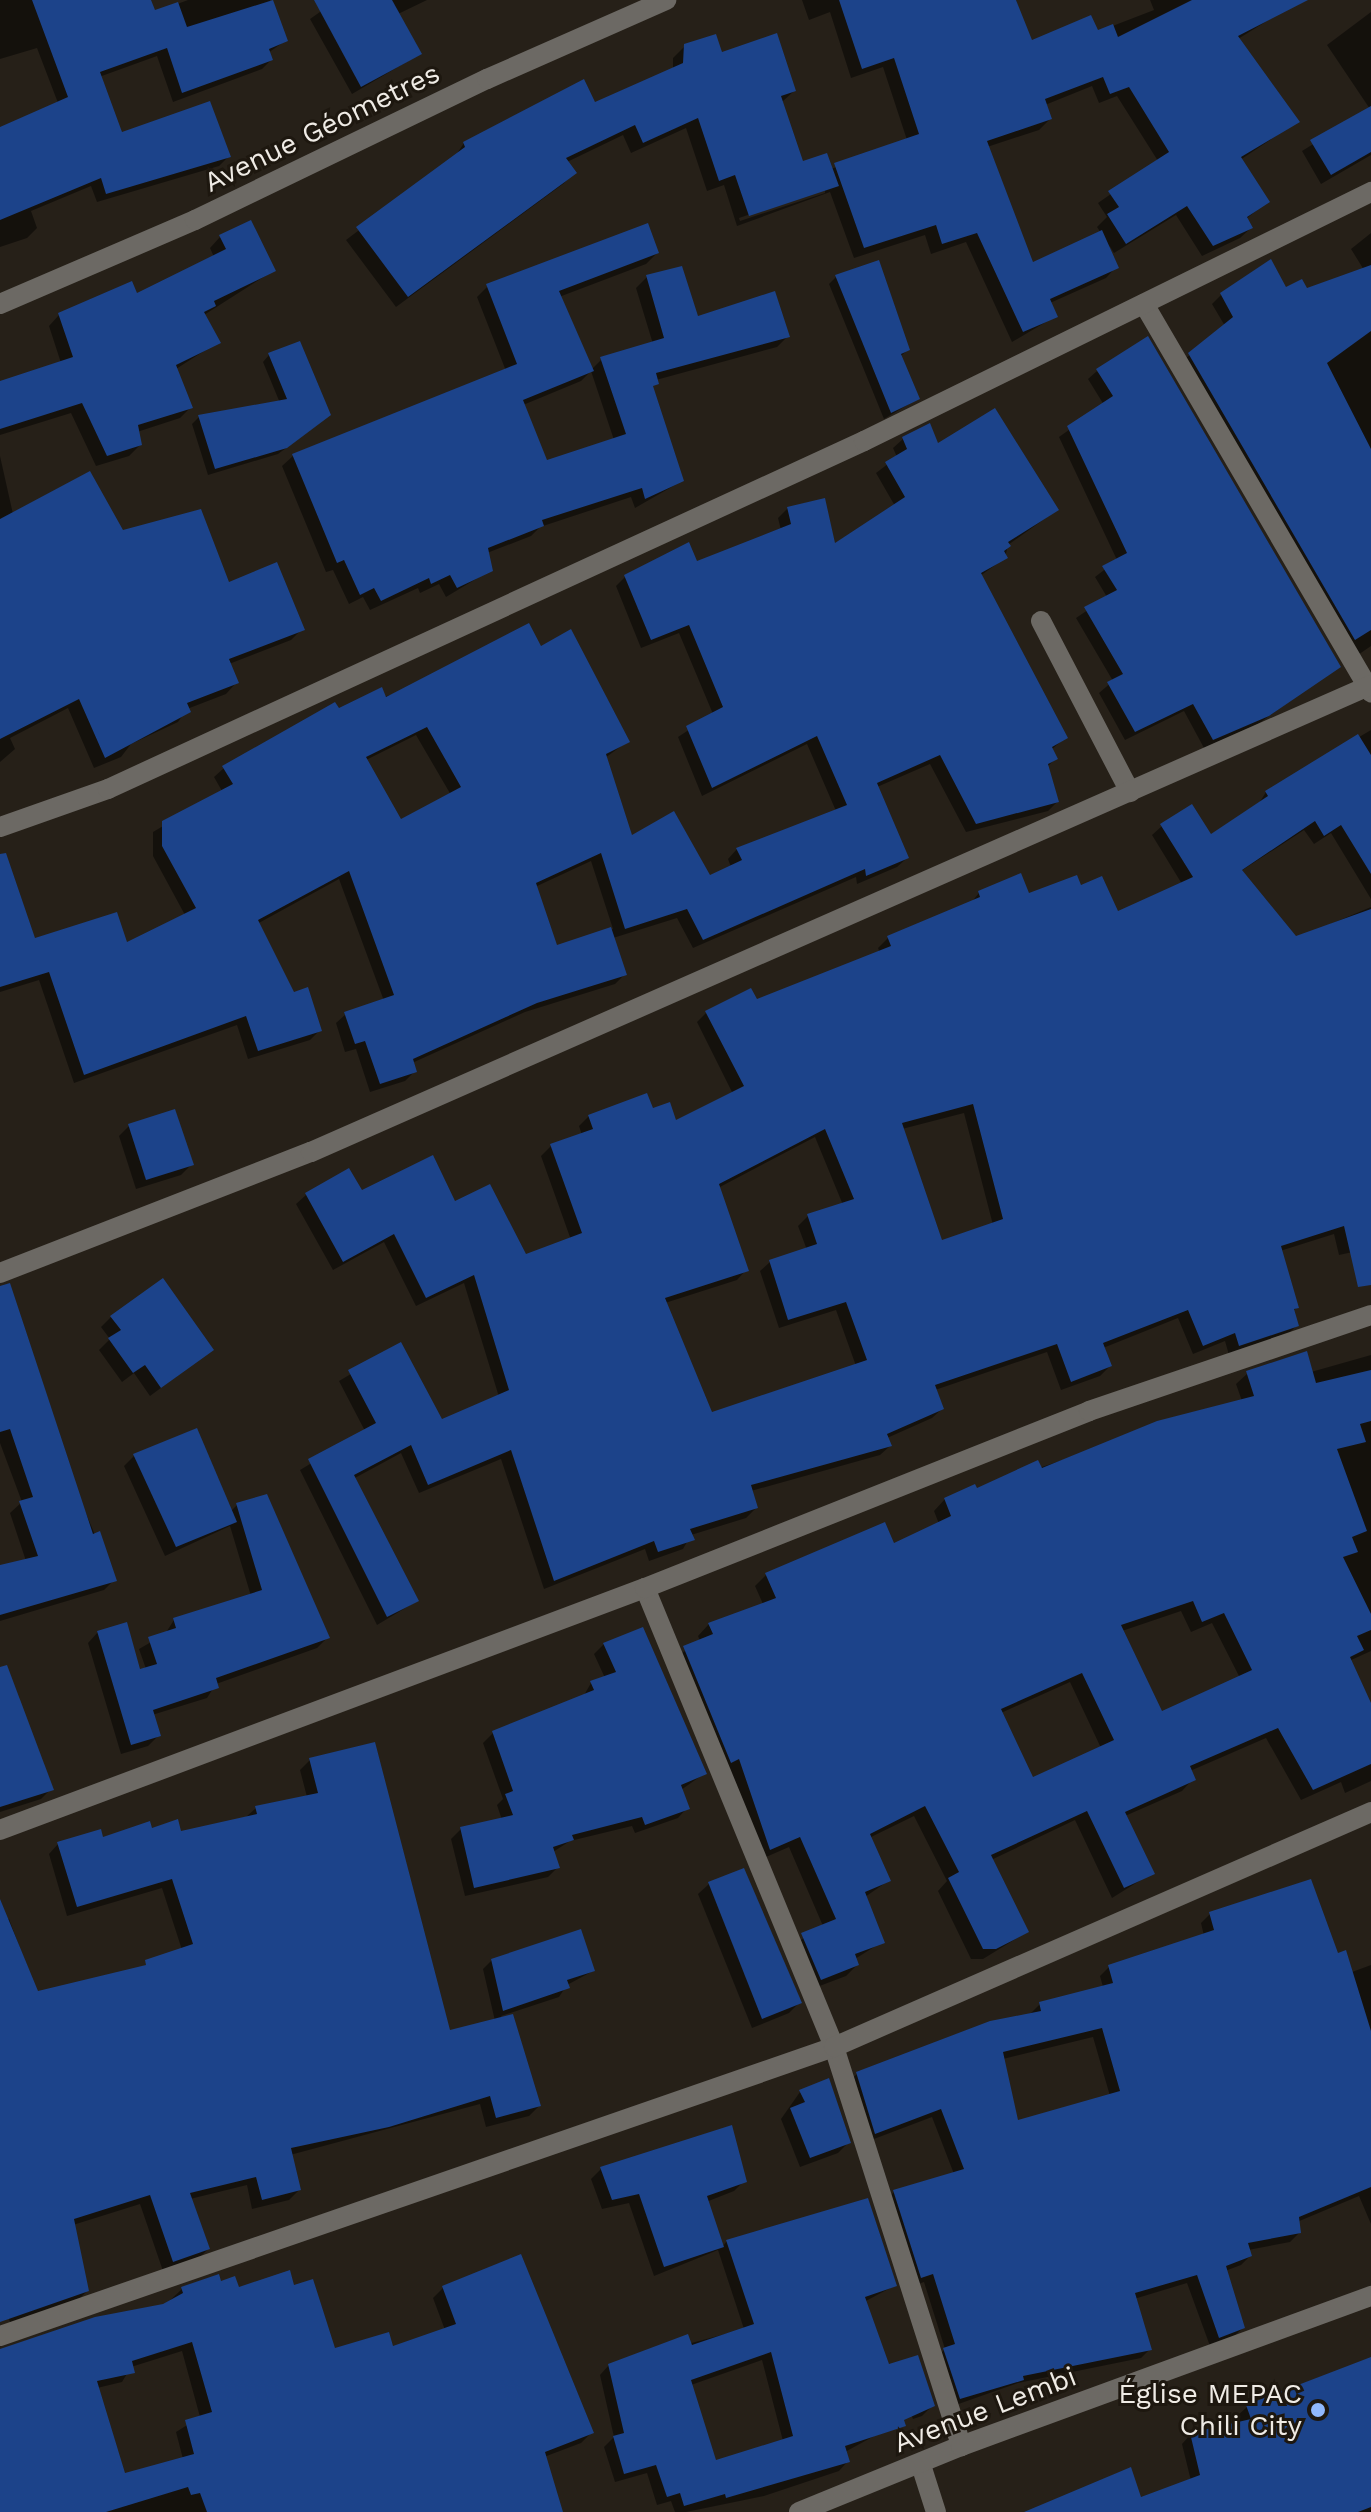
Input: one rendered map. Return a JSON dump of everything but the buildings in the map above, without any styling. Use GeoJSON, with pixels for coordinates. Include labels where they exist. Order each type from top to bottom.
{"type":"FeatureCollection","features":[{"type":"Feature","properties":{"kind":"street","name":"Avenue Géometres"},"geometry":{"type":"LineString","coordinates":[[0,304],[125,252],[487,79],[666,0]]}},
{"type":"Feature","properties":{"kind":"street"},"geometry":{"type":"LineString","coordinates":[[0,827],[108,789],[864,441],[1371,192]]}},
{"type":"Feature","properties":{"kind":"street"},"geometry":{"type":"LineString","coordinates":[[0,1273],[311,1152],[1370,688],[1144,304]]}},
{"type":"Feature","properties":{"kind":"street"},"geometry":{"type":"LineString","coordinates":[[1041,621],[1130,792]]}},
{"type":"Feature","properties":{"kind":"street"},"geometry":{"type":"LineString","coordinates":[[0,1830],[645,1588],[1089,1411],[1371,1315]]}},
{"type":"Feature","properties":{"kind":"street"},"geometry":{"type":"LineString","coordinates":[[645,1588],[834,2047],[961,2446]]}},
{"type":"Feature","properties":{"kind":"street"},"geometry":{"type":"LineString","coordinates":[[0,2336],[834,2047],[1371,1812]]}},
{"type":"Feature","properties":{"kind":"street","name":"Avenue Lembi"},"geometry":{"type":"LineString","coordinates":[[799,2512],[921,2465],[961,2446],[1371,2296]]}},
{"type":"Feature","properties":{"kind":"street"},"geometry":{"type":"LineString","coordinates":[[921,2465],[936,2512]]}},
{"type":"Feature","properties":{"kind":"place","name":"Église MEPAC Chili City"},"geometry":{"type":"Point","coordinates":[1318,2410]}}]}
